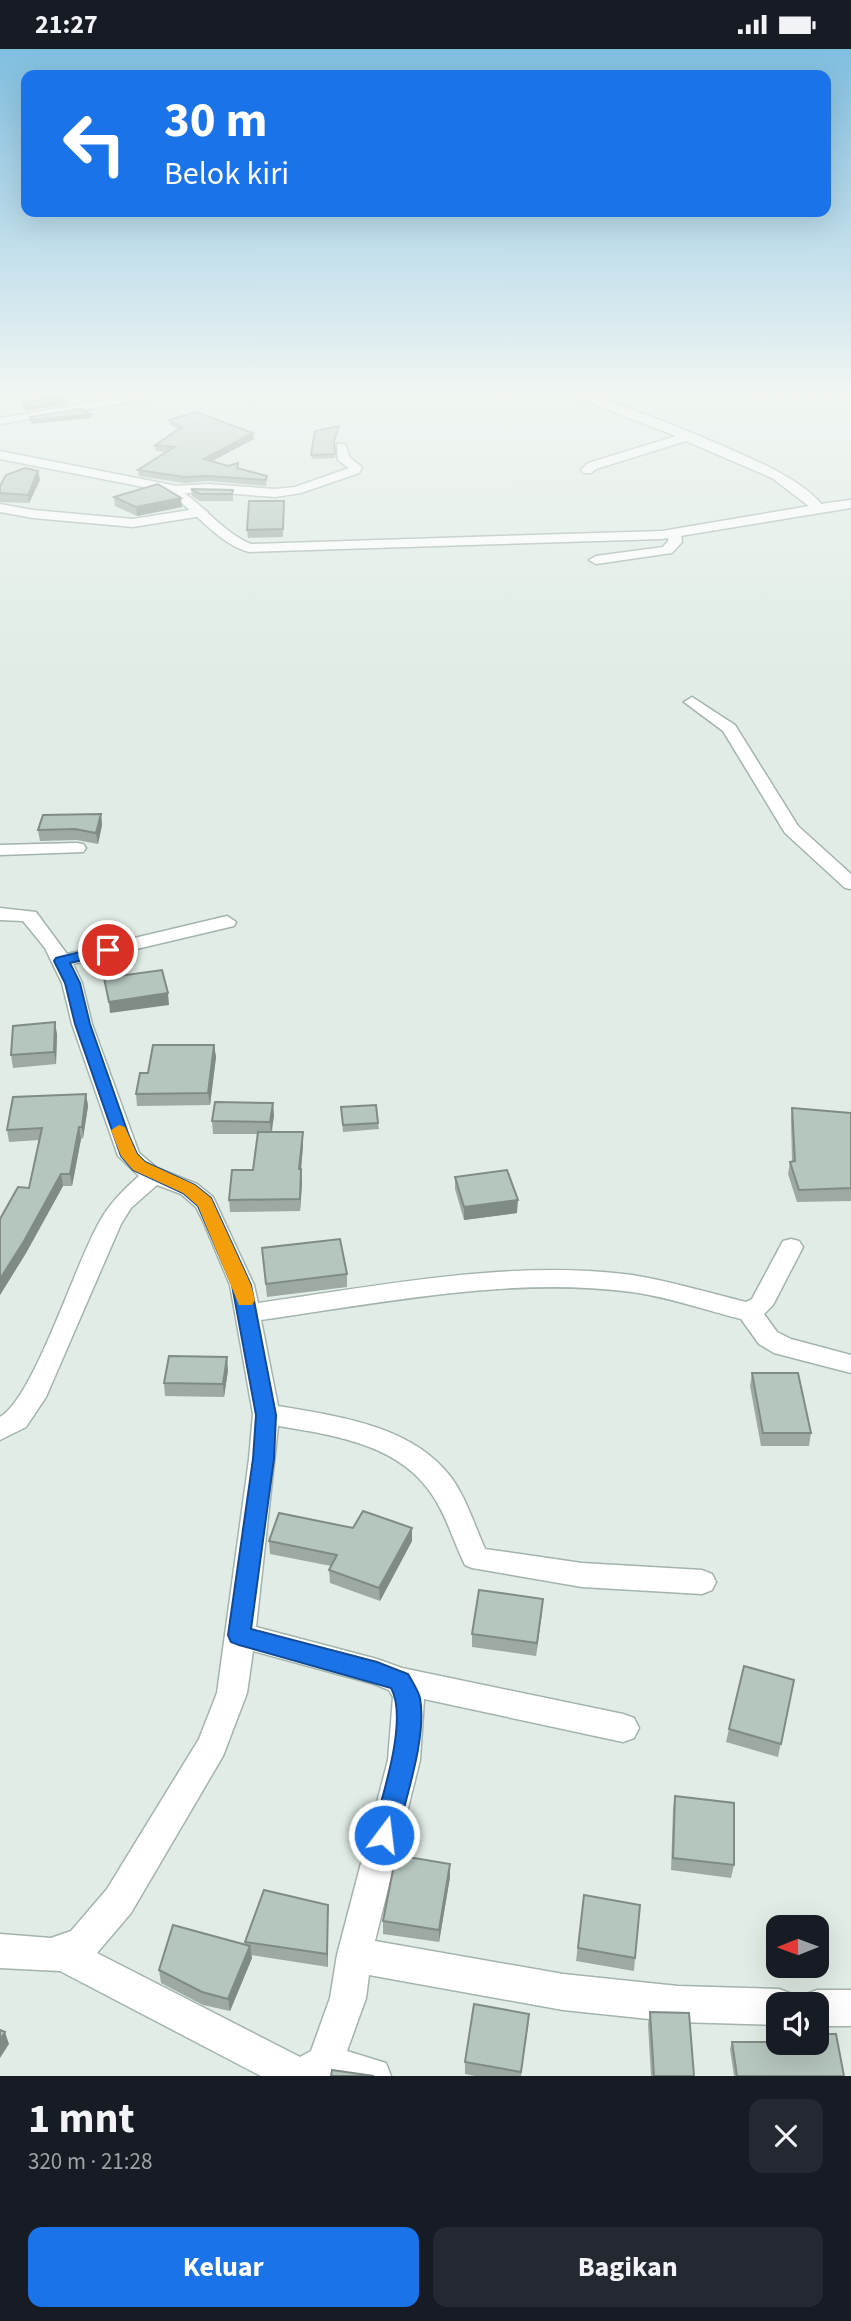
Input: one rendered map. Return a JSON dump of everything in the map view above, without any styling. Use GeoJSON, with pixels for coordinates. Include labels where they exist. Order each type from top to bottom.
{"type":"FeatureCollection","features":[{"type":"Feature","properties":{"kind":"street"},"geometry":{"type":"LineString","coordinates":[[145,485],[172,490],[209,488],[275,493],[313,485]]}},
{"type":"Feature","properties":{"kind":"street"},"geometry":{"type":"LineString","coordinates":[[791,485],[804,492],[818,507]]}},
{"type":"Feature","properties":{"kind":"street"},"geometry":{"type":"LineString","coordinates":[[172,490],[190,501],[233,543],[263,549],[675,534],[818,507],[851,504]]}},
{"type":"Feature","properties":{"kind":"street"},"geometry":{"type":"LineString","coordinates":[[0,507],[33,514],[133,523],[202,512]]}},
{"type":"Feature","properties":{"kind":"street"},"geometry":{"type":"LineString","coordinates":[[596,560],[667,550],[675,542],[675,534]]}},
{"type":"Feature","properties":{"kind":"street"},"geometry":{"type":"LineString","coordinates":[[692,702],[729,728],[791,829],[851,884]]}},
{"type":"Feature","properties":{"kind":"street"},"geometry":{"type":"LineString","coordinates":[[0,850],[77,848]]}},
{"type":"Feature","properties":{"kind":"street"},"geometry":{"type":"LineString","coordinates":[[0,914],[21,914],[35,920],[61,961],[72,983],[82,1024],[125,1146],[139,1166],[189,1189],[205,1202],[242,1285],[266,1415],[263,1459],[232,1693],[212,1746],[119,1901],[83,1943],[62,1953]]}},
{"type":"Feature","properties":{"kind":"street"},"geometry":{"type":"LineString","coordinates":[[61,961],[227,922]]}},
{"type":"Feature","properties":{"kind":"street"},"geometry":{"type":"LineString","coordinates":[[0,1430],[17,1420],[37,1389],[110,1223],[123,1203],[154,1175]]}},
{"type":"Feature","properties":{"kind":"street"},"geometry":{"type":"LineString","coordinates":[[749,1312],[761,1305],[790,1247]]}},
{"type":"Feature","properties":{"kind":"street"},"geometry":{"type":"LineString","coordinates":[[248,1313],[410,1290],[508,1281],[573,1279],[634,1284],[749,1312],[768,1338],[783,1346],[851,1364]]}},
{"type":"Feature","properties":{"kind":"street"},"geometry":{"type":"LineString","coordinates":[[266,1415],[370,1434],[407,1456],[434,1476],[459,1520],[475,1557],[482,1560],[582,1575],[690,1580],[702,1583]]}},
{"type":"Feature","properties":{"kind":"street"},"geometry":{"type":"LineString","coordinates":[[239,1635],[377,1672],[400,1681],[623,1728]]}},
{"type":"Feature","properties":{"kind":"street"},"geometry":{"type":"LineString","coordinates":[[308,2072],[348,1998],[354,1955],[404,1760],[410,1711],[408,1696],[400,1681]]}},
{"type":"Feature","properties":{"kind":"street"},"geometry":{"type":"LineString","coordinates":[[0,1951],[62,1953],[308,2072],[373,2076]]}},
{"type":"Feature","properties":{"kind":"street"},"geometry":{"type":"LineString","coordinates":[[354,1955],[563,1992],[678,2004],[766,2007]]}},
{"type":"Feature","properties":{"kind":"street"},"geometry":{"type":"LineString","coordinates":[[829,2008],[851,2008]]}},
{"type":"Feature","properties":{"kind":"building"},"geometry":{"type":"Polygon","coordinates":[[[32,485],[28,495],[0,493],[0,486],[32,485]]]}},
{"type":"Feature","properties":{"kind":"building"},"geometry":{"type":"Polygon","coordinates":[[[159,485],[181,498],[136,507],[114,497],[159,485]]]}},
{"type":"Feature","properties":{"kind":"building"},"geometry":{"type":"Polygon","coordinates":[[[191,489],[233,490],[232,494],[200,494],[191,489]]]}},
{"type":"Feature","properties":{"kind":"building"},"geometry":{"type":"Polygon","coordinates":[[[249,501],[284,501],[283,529],[247,530],[249,501]]]}},
{"type":"Feature","properties":{"kind":"building"},"geometry":{"type":"Polygon","coordinates":[[[101,814],[96,833],[75,829],[38,830],[43,815],[101,814]]]}},
{"type":"Feature","properties":{"kind":"building"},"geometry":{"type":"Polygon","coordinates":[[[162,970],[168,993],[109,1002],[104,978],[162,970]]]}},
{"type":"Feature","properties":{"kind":"building"},"geometry":{"type":"Polygon","coordinates":[[[55,1022],[54,1052],[11,1055],[13,1026],[55,1022]]]}},
{"type":"Feature","properties":{"kind":"building"},"geometry":{"type":"Polygon","coordinates":[[[153,1045],[214,1045],[208,1093],[136,1094],[140,1073],[148,1073],[153,1045]]]}},
{"type":"Feature","properties":{"kind":"building"},"geometry":{"type":"Polygon","coordinates":[[[86,1094],[82,1127],[79,1127],[70,1174],[61,1174],[0,1279],[0,1219],[18,1187],[29,1188],[42,1128],[7,1130],[13,1097],[86,1094]]]}},
{"type":"Feature","properties":{"kind":"building"},"geometry":{"type":"Polygon","coordinates":[[[215,1102],[273,1103],[270,1122],[212,1121],[215,1102]]]}},
{"type":"Feature","properties":{"kind":"building"},"geometry":{"type":"Polygon","coordinates":[[[376,1105],[378,1123],[343,1125],[341,1107],[376,1105]]]}},
{"type":"Feature","properties":{"kind":"building"},"geometry":{"type":"Polygon","coordinates":[[[792,1108],[851,1113],[851,1188],[799,1190],[790,1162],[795,1161],[792,1108]]]}},
{"type":"Feature","properties":{"kind":"building"},"geometry":{"type":"Polygon","coordinates":[[[258,1132],[303,1132],[299,1169],[300,1199],[229,1200],[232,1170],[253,1170],[258,1132]]]}},
{"type":"Feature","properties":{"kind":"building"},"geometry":{"type":"Polygon","coordinates":[[[507,1170],[518,1200],[464,1207],[455,1177],[507,1170]]]}},
{"type":"Feature","properties":{"kind":"building"},"geometry":{"type":"Polygon","coordinates":[[[340,1239],[347,1274],[266,1284],[262,1248],[340,1239]]]}},
{"type":"Feature","properties":{"kind":"building"},"geometry":{"type":"Polygon","coordinates":[[[169,1356],[227,1357],[223,1384],[164,1383],[169,1356]]]}},
{"type":"Feature","properties":{"kind":"building"},"geometry":{"type":"Polygon","coordinates":[[[752,1373],[798,1373],[811,1433],[763,1433],[752,1373]]]}},
{"type":"Feature","properties":{"kind":"building"},"geometry":{"type":"Polygon","coordinates":[[[363,1511],[412,1528],[379,1588],[329,1570],[337,1555],[269,1541],[279,1513],[353,1528],[363,1511]]]}},
{"type":"Feature","properties":{"kind":"building"},"geometry":{"type":"Polygon","coordinates":[[[479,1590],[543,1599],[537,1643],[472,1634],[479,1590]]]}},
{"type":"Feature","properties":{"kind":"building"},"geometry":{"type":"Polygon","coordinates":[[[744,1666],[794,1680],[781,1744],[729,1729],[744,1666]]]}},
{"type":"Feature","properties":{"kind":"building"},"geometry":{"type":"Polygon","coordinates":[[[675,1796],[734,1803],[734,1865],[673,1858],[675,1796]]]}},
{"type":"Feature","properties":{"kind":"building"},"geometry":{"type":"Polygon","coordinates":[[[396,1855],[450,1864],[439,1930],[383,1921],[396,1855]]]}},
{"type":"Feature","properties":{"kind":"building"},"geometry":{"type":"Polygon","coordinates":[[[264,1890],[328,1905],[327,1954],[245,1942],[264,1890]]]}},
{"type":"Feature","properties":{"kind":"building"},"geometry":{"type":"Polygon","coordinates":[[[584,1895],[640,1905],[635,1958],[578,1948],[584,1895]]]}},
{"type":"Feature","properties":{"kind":"building"},"geometry":{"type":"Polygon","coordinates":[[[173,1925],[250,1946],[228,1999],[202,1992],[159,1970],[173,1925]]]}},
{"type":"Feature","properties":{"kind":"building"},"geometry":{"type":"Polygon","coordinates":[[[474,2004],[529,2014],[521,2072],[465,2062],[474,2004]]]}},
{"type":"Feature","properties":{"kind":"building"},"geometry":{"type":"Polygon","coordinates":[[[650,2012],[689,2013],[694,2076],[654,2076],[650,2012]]]}},
{"type":"Feature","properties":{"kind":"building"},"geometry":{"type":"Polygon","coordinates":[[[829,2034],[836,2034],[844,2076],[737,2076],[732,2042],[766,2042],[766,2055],[829,2055],[829,2034]]]}},
{"type":"Feature","properties":{"kind":"building"},"geometry":{"type":"Polygon","coordinates":[[[332,2070],[374,2076],[331,2076],[332,2070]]]}},
{"type":"Feature","properties":{"kind":"slow traffic"},"geometry":{"type":"LineString","coordinates":[[119,1130],[130,1156],[139,1166],[149,1173],[189,1189],[205,1202],[242,1285],[245,1300]]}},
{"type":"Feature","properties":{"kind":"route"},"geometry":{"type":"LineString","coordinates":[[108,950],[61,961],[72,983],[82,1024],[121,1136],[130,1156],[139,1166],[149,1173],[189,1189],[205,1202],[242,1285],[248,1313],[266,1415],[263,1459],[239,1635],[377,1672],[400,1681],[408,1696],[410,1711],[404,1760],[384,1835]]}}]}
